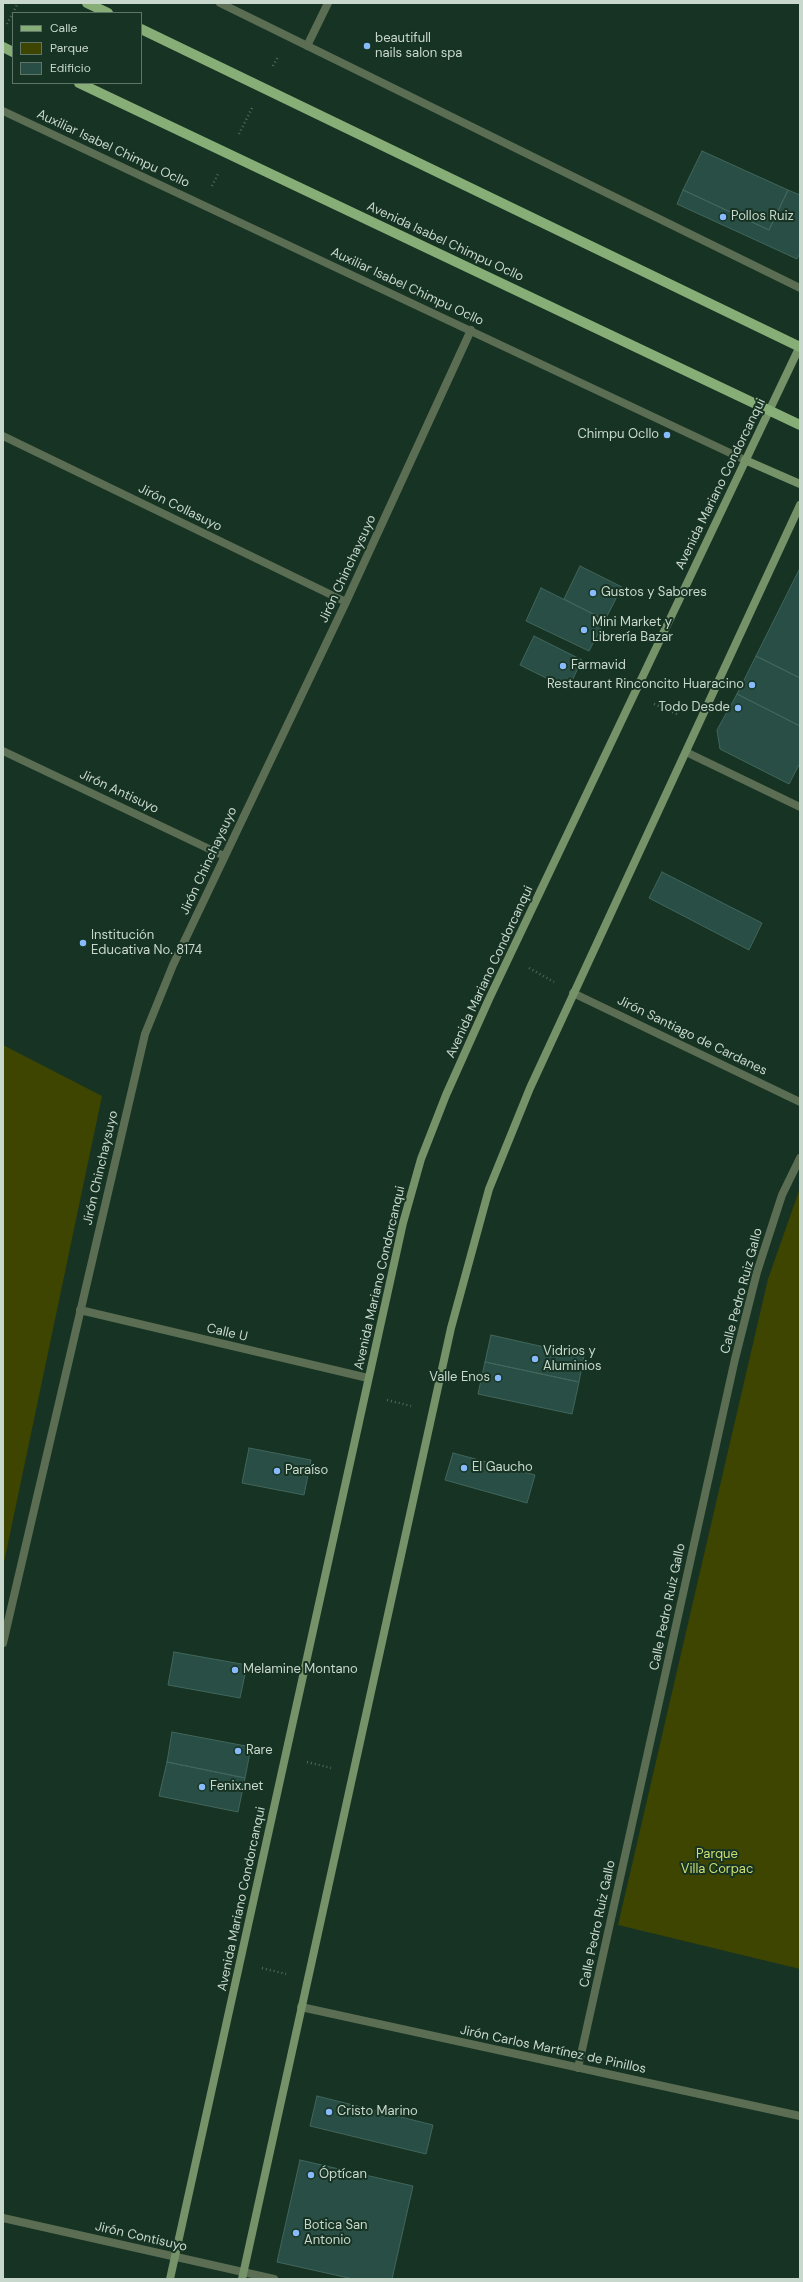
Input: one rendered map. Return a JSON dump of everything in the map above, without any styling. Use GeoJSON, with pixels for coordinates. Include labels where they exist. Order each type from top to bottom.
{"type":"FeatureCollection","features":[{"type":"Feature","properties":{"kind":"main road"},"geometry":{"type":"LineString","coordinates":[[87,3],[106,12]]}},
{"type":"Feature","properties":{"kind":"main road"},"geometry":{"type":"LineString","coordinates":[[142,29],[800,346]]}},
{"type":"Feature","properties":{"kind":"main road"},"geometry":{"type":"LineString","coordinates":[[3,47],[12,52]]}},
{"type":"Feature","properties":{"kind":"main road","name":"Avenida Isabel Chimpu Ocllo"},"geometry":{"type":"LineString","coordinates":[[81,84],[800,425]]}},
{"type":"Feature","properties":{"kind":"main road","name":"Avenida Mariano Condorcanqui"},"geometry":{"type":"LineString","coordinates":[[170,2279],[368,1378],[403,1223],[421,1158],[446,1095],[510,956],[800,346]]}},
{"type":"Feature","properties":{"kind":"main road","name":"Auxiliar Isabel Chimpu Ocllo"},"geometry":{"type":"LineString","coordinates":[[745,460],[800,484]]}},
{"type":"Feature","properties":{"kind":"main road"},"geometry":{"type":"LineString","coordinates":[[243,2276],[451,1328],[489,1189],[530,1088],[573,992],[800,505]]}},
{"type":"Feature","properties":{"kind":"street"},"geometry":{"type":"LineString","coordinates":[[220,3],[800,288]]}},
{"type":"Feature","properties":{"kind":"street"},"geometry":{"type":"LineString","coordinates":[[307,46],[328,3]]}},
{"type":"Feature","properties":{"kind":"street","name":"Auxiliar Isabel Chimpu Ocllo"},"geometry":{"type":"LineString","coordinates":[[3,111],[745,460]]}},
{"type":"Feature","properties":{"kind":"street","name":"Jirón Chinchaysuyo"},"geometry":{"type":"LineString","coordinates":[[3,1643],[5,1625],[145,1034],[173,964],[346,602],[471,330]]}},
{"type":"Feature","properties":{"kind":"street","name":"Jirón Collasuyo"},"geometry":{"type":"LineString","coordinates":[[3,436],[346,602]]}},
{"type":"Feature","properties":{"kind":"street","name":"Jirón Antisuyo"},"geometry":{"type":"LineString","coordinates":[[3,751],[224,856]]}},
{"type":"Feature","properties":{"kind":"street"},"geometry":{"type":"LineString","coordinates":[[686,752],[800,807]]}},
{"type":"Feature","properties":{"kind":"street","name":"Jirón Santiago de Cardanes"},"geometry":{"type":"LineString","coordinates":[[573,992],[800,1102]]}},
{"type":"Feature","properties":{"kind":"street","name":"Calle Pedro Ruiz Gallo"},"geometry":{"type":"LineString","coordinates":[[578,2068],[735,1359],[764,1251],[782,1195],[800,1158]]}},
{"type":"Feature","properties":{"kind":"street","name":"Calle U"},"geometry":{"type":"LineString","coordinates":[[80,1310],[368,1378]]}},
{"type":"Feature","properties":{"kind":"street","name":"Jirón Carlos Martínez de Pinillos"},"geometry":{"type":"LineString","coordinates":[[301,2007],[800,2116]]}},
{"type":"Feature","properties":{"kind":"street","name":"Jirón Contisuyo"},"geometry":{"type":"LineString","coordinates":[[3,2218],[175,2257],[243,2276],[274,2279]]}},
{"type":"Feature","properties":{"kind":"path"},"geometry":{"type":"LineString","coordinates":[[13,12],[18,3]]}},
{"type":"Feature","properties":{"kind":"path"},"geometry":{"type":"LineString","coordinates":[[6,26],[12,14]]}},
{"type":"Feature","properties":{"kind":"path"},"geometry":{"type":"LineString","coordinates":[[203,205],[288,37]]}},
{"type":"Feature","properties":{"kind":"path"},"geometry":{"type":"LineString","coordinates":[[633,695],[699,724]]}},
{"type":"Feature","properties":{"kind":"path"},"geometry":{"type":"LineString","coordinates":[[510,956],[573,992]]}},
{"type":"Feature","properties":{"kind":"path"},"geometry":{"type":"LineString","coordinates":[[365,1395],[433,1411]]}},
{"type":"Feature","properties":{"kind":"path"},"geometry":{"type":"LineString","coordinates":[[285,1758],[353,1773]]}},
{"type":"Feature","properties":{"kind":"path"},"geometry":{"type":"LineString","coordinates":[[240,1963],[308,1979]]}},
{"type":"Feature","properties":{"kind":"green space"},"geometry":{"type":"Polygon","coordinates":[[[3,1045],[102,1096],[3,1567],[3,1045]]]}},
{"type":"Feature","properties":{"kind":"green space","name":"Parque Villa Corpac"},"geometry":{"type":"Polygon","coordinates":[[[800,1188],[800,1969],[618,1925],[768,1279],[800,1188]]]}},
{"type":"Feature","properties":{"kind":"building"},"geometry":{"type":"Polygon","coordinates":[[[702,151],[788,190],[769,230],[683,190],[702,151]]]}},
{"type":"Feature","properties":{"kind":"building","name":"Pollos Ruiz"},"geometry":{"type":"Polygon","coordinates":[[[683,190],[769,230],[788,190],[800,195],[800,253],[797,259],[677,204],[683,190]]]}},
{"type":"Feature","properties":{"kind":"building","name":"Gustos y Sabores"},"geometry":{"type":"Polygon","coordinates":[[[580,566],[622,587],[605,620],[564,599],[580,566]]]}},
{"type":"Feature","properties":{"kind":"building"},"geometry":{"type":"Polygon","coordinates":[[[800,568],[800,678],[756,656],[800,568]]]}},
{"type":"Feature","properties":{"kind":"building"},"geometry":{"type":"Polygon","coordinates":[[[541,588],[605,620],[589,651],[526,621],[541,588]]]}},
{"type":"Feature","properties":{"kind":"building"},"geometry":{"type":"Polygon","coordinates":[[[534,636],[582,660],[568,689],[520,665],[534,636]]]}},
{"type":"Feature","properties":{"kind":"building"},"geometry":{"type":"Polygon","coordinates":[[[756,656],[800,678],[800,726],[737,694],[756,656]]]}},
{"type":"Feature","properties":{"kind":"building"},"geometry":{"type":"Polygon","coordinates":[[[737,694],[800,726],[800,763],[789,784],[720,749],[717,730],[737,694]]]}},
{"type":"Feature","properties":{"kind":"building"},"geometry":{"type":"Polygon","coordinates":[[[662,872],[762,923],[749,950],[649,898],[662,872]]]}},
{"type":"Feature","properties":{"kind":"building","name":"Vidrios y Aluminios"},"geometry":{"type":"Polygon","coordinates":[[[491,1335],[584,1356],[579,1382],[485,1362],[491,1335]]]}},
{"type":"Feature","properties":{"kind":"building"},"geometry":{"type":"Polygon","coordinates":[[[485,1362],[579,1382],[572,1414],[478,1394],[485,1362]]]}},
{"type":"Feature","properties":{"kind":"building","name":"Paraíso"},"geometry":{"type":"Polygon","coordinates":[[[249,1448],[311,1460],[304,1495],[242,1483],[249,1448]]]}},
{"type":"Feature","properties":{"kind":"building"},"geometry":{"type":"Polygon","coordinates":[[[453,1453],[535,1475],[527,1503],[445,1480],[453,1453]]]}},
{"type":"Feature","properties":{"kind":"building"},"geometry":{"type":"Polygon","coordinates":[[[174,1652],[247,1665],[240,1698],[168,1685],[174,1652]]]}},
{"type":"Feature","properties":{"kind":"building"},"geometry":{"type":"Polygon","coordinates":[[[172,1732],[251,1747],[245,1778],[167,1762],[172,1732]]]}},
{"type":"Feature","properties":{"kind":"building","name":"Fenix.net"},"geometry":{"type":"Polygon","coordinates":[[[167,1762],[245,1778],[238,1812],[159,1796],[167,1762]]]}},
{"type":"Feature","properties":{"kind":"building"},"geometry":{"type":"Polygon","coordinates":[[[317,2096],[433,2125],[426,2154],[310,2126],[317,2096]]]}},
{"type":"Feature","properties":{"kind":"building"},"geometry":{"type":"Polygon","coordinates":[[[300,2160],[413,2186],[392,2279],[353,2279],[277,2262],[300,2160]]]}},
{"type":"Feature","properties":{"kind":"place","name":"beautifull nails salon spa"},"geometry":{"type":"Point","coordinates":[367,46]}},
{"type":"Feature","properties":{"kind":"place","name":"Pollos Ruiz"},"geometry":{"type":"Point","coordinates":[723,217]}},
{"type":"Feature","properties":{"kind":"place","name":"Chimpu Ocllo"},"geometry":{"type":"Point","coordinates":[667,435]}},
{"type":"Feature","properties":{"kind":"place","name":"Gustos y Sabores"},"geometry":{"type":"Point","coordinates":[593,593]}},
{"type":"Feature","properties":{"kind":"place","name":"Mini Market y Librería Bazar"},"geometry":{"type":"Point","coordinates":[584,630]}},
{"type":"Feature","properties":{"kind":"place","name":"Farmavid"},"geometry":{"type":"Point","coordinates":[563,666]}},
{"type":"Feature","properties":{"kind":"place","name":"Restaurant Rinconcito Huaracino"},"geometry":{"type":"Point","coordinates":[752,685]}},
{"type":"Feature","properties":{"kind":"place","name":"Todo Desde"},"geometry":{"type":"Point","coordinates":[738,708]}},
{"type":"Feature","properties":{"kind":"place","name":"Institución Educativa No. 8174"},"geometry":{"type":"Point","coordinates":[83,943]}},
{"type":"Feature","properties":{"kind":"place","name":"Vidrios y Aluminios"},"geometry":{"type":"Point","coordinates":[535,1359]}},
{"type":"Feature","properties":{"kind":"place","name":"Valle Enos"},"geometry":{"type":"Point","coordinates":[498,1378]}},
{"type":"Feature","properties":{"kind":"place","name":"El Gaucho"},"geometry":{"type":"Point","coordinates":[464,1468]}},
{"type":"Feature","properties":{"kind":"place","name":"Paraíso"},"geometry":{"type":"Point","coordinates":[277,1471]}},
{"type":"Feature","properties":{"kind":"place","name":"Melamine Montano"},"geometry":{"type":"Point","coordinates":[235,1670]}},
{"type":"Feature","properties":{"kind":"place","name":"Rare"},"geometry":{"type":"Point","coordinates":[238,1751]}},
{"type":"Feature","properties":{"kind":"place","name":"Fenix.net"},"geometry":{"type":"Point","coordinates":[202,1787]}},
{"type":"Feature","properties":{"kind":"place","name":"Cristo Marino"},"geometry":{"type":"Point","coordinates":[329,2112]}},
{"type":"Feature","properties":{"kind":"place","name":"Óptícan"},"geometry":{"type":"Point","coordinates":[311,2175]}},
{"type":"Feature","properties":{"kind":"place","name":"Botica San Antonio"},"geometry":{"type":"Point","coordinates":[296,2233]}}]}
